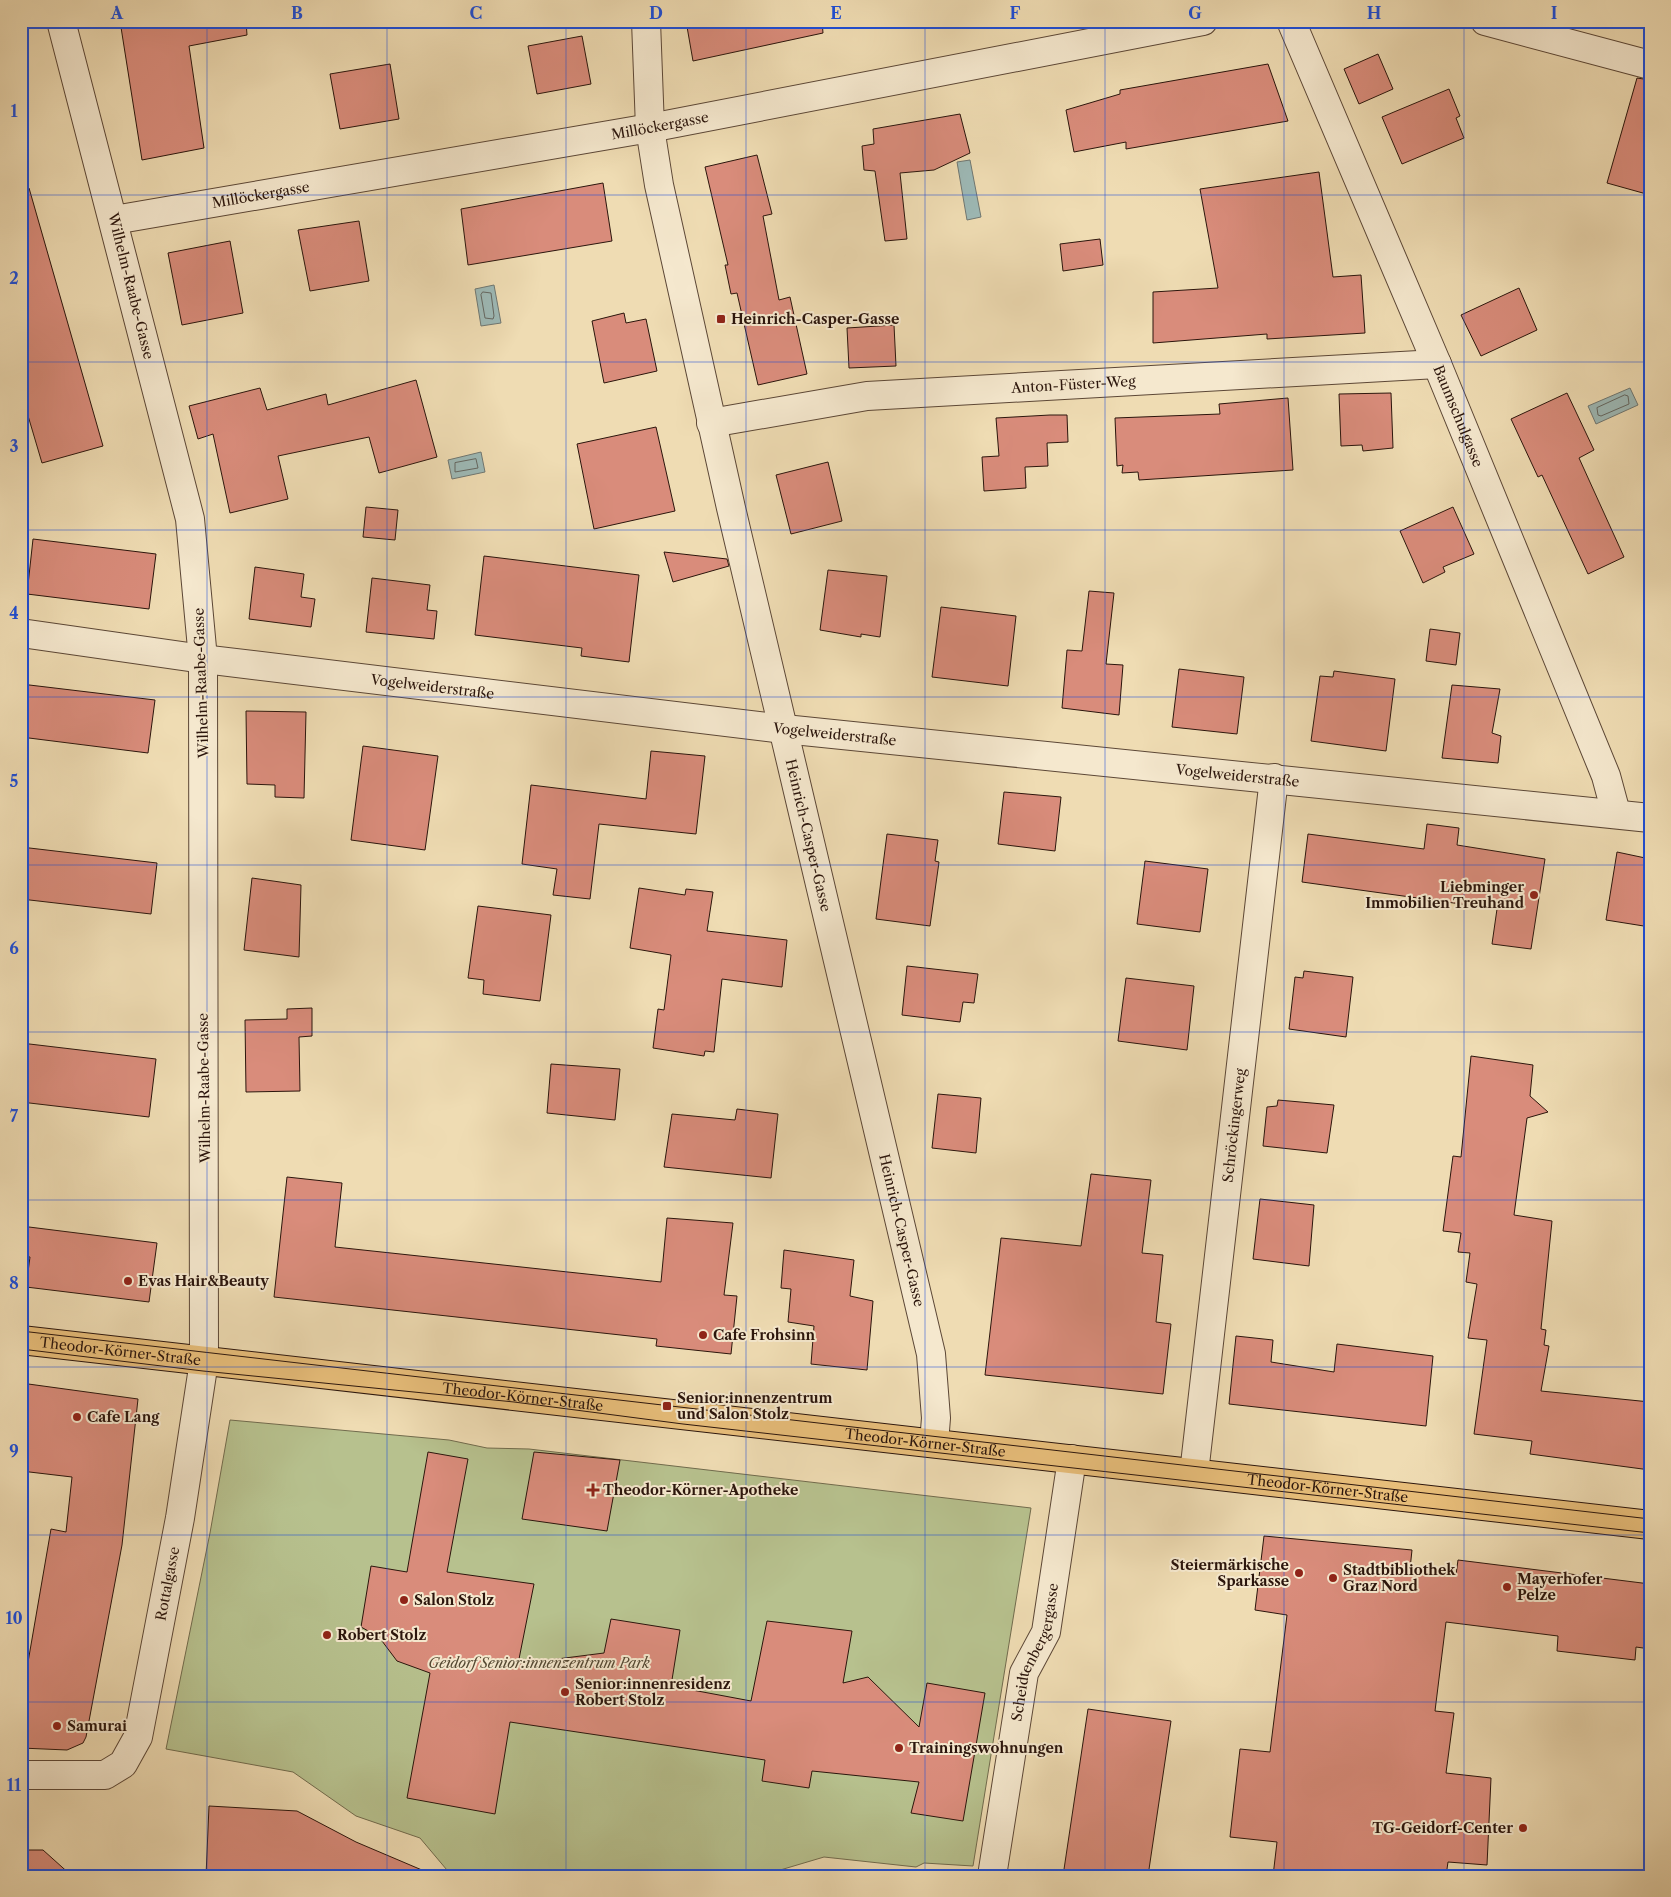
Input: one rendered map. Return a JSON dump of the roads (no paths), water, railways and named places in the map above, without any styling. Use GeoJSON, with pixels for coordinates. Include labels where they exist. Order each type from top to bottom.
{"type":"FeatureCollection","features":[{"type":"Feature","properties":{"kind":"main road","name":"Theodor-Körner-Straße"},"geometry":{"type":"LineString","coordinates":[[21,1340],[1650,1525]]}},
{"type":"Feature","properties":{"kind":"street","name":"Wilhelm-Raabe-Gasse"},"geometry":{"type":"LineString","coordinates":[[61,21],[190,519],[203,659],[204,1361]]}},
{"type":"Feature","properties":{"kind":"street","name":"Heinrich-Casper-Gasse"},"geometry":{"type":"LineString","coordinates":[[646,21],[650,128],[659,185],[711,423],[931,1354],[936,1418],[934,1443]]}},
{"type":"Feature","properties":{"kind":"street","name":"Millöckergasse"},"geometry":{"type":"LineString","coordinates":[[114,220],[650,128],[1203,21]]}},
{"type":"Feature","properties":{"kind":"street","name":"Baumschulgasse"},"geometry":{"type":"LineString","coordinates":[[1291,21],[1437,364],[1606,776],[1616,814]]}},
{"type":"Feature","properties":{"kind":"street"},"geometry":{"type":"LineString","coordinates":[[1498,23],[1650,65]]}},
{"type":"Feature","properties":{"kind":"street","name":"Anton-Füster-Weg"},"geometry":{"type":"LineString","coordinates":[[711,423],[867,396],[1437,364]]}},
{"type":"Feature","properties":{"kind":"street","name":"Vogelweiderstraße"},"geometry":{"type":"LineString","coordinates":[[21,633],[203,659],[784,728],[1650,818]]}},
{"type":"Feature","properties":{"kind":"street","name":"Schröckingerweg"},"geometry":{"type":"LineString","coordinates":[[1194,1473],[1274,778]]}},
{"type":"Feature","properties":{"kind":"street","name":"Rottalgasse"},"geometry":{"type":"LineString","coordinates":[[21,1776],[105,1776],[123,1764],[138,1737],[180,1518],[204,1361]]}},
{"type":"Feature","properties":{"kind":"street","name":"Scheidtenbergergasse"},"geometry":{"type":"LineString","coordinates":[[992,1876],[1024,1673],[1046,1632],[1072,1459]]}},
{"type":"Feature","properties":{"kind":"water"},"geometry":{"type":"Polygon","coordinates":[[[970,160],[981,217],[967,220],[957,162],[970,160]]]}},
{"type":"Feature","properties":{"kind":"water"},"geometry":{"type":"Polygon","coordinates":[[[494,285],[501,323],[481,326],[475,289],[494,285]]]}},
{"type":"Feature","properties":{"kind":"water"},"geometry":{"type":"Polygon","coordinates":[[[1630,388],[1638,405],[1596,424],[1588,406],[1630,388]]]}},
{"type":"Feature","properties":{"kind":"water"},"geometry":{"type":"Polygon","coordinates":[[[481,452],[485,472],[452,479],[448,460],[481,452]]]}},
{"type":"Feature","properties":{"kind":"tram line"},"geometry":{"type":"LineString","coordinates":[[21,1331],[1650,1519]]}},
{"type":"Feature","properties":{"kind":"tram line"},"geometry":{"type":"LineString","coordinates":[[21,1349],[203,1371],[514,1402],[683,1424],[1650,1533]]}},
{"type":"Feature","properties":{"kind":"place","name":"Heinrich-Casper-Gasse"},"geometry":{"type":"Point","coordinates":[721,319]}},
{"type":"Feature","properties":{"kind":"place","name":"Liebminger Immobilien Treuhand"},"geometry":{"type":"Point","coordinates":[1534,895]}},
{"type":"Feature","properties":{"kind":"place","name":"Evas Hair&Beauty"},"geometry":{"type":"Point","coordinates":[128,1281]}},
{"type":"Feature","properties":{"kind":"place","name":"Cafe Frohsinn"},"geometry":{"type":"Point","coordinates":[703,1335]}},
{"type":"Feature","properties":{"kind":"place","name":"Senior:innenzentrum und Salon Stolz"},"geometry":{"type":"Point","coordinates":[667,1406]}},
{"type":"Feature","properties":{"kind":"place","name":"Cafe Lang"},"geometry":{"type":"Point","coordinates":[77,1417]}},
{"type":"Feature","properties":{"kind":"place","name":"Theodor-Körner-Apotheke"},"geometry":{"type":"Point","coordinates":[593,1490]}},
{"type":"Feature","properties":{"kind":"place","name":"Steiermärkische Sparkasse"},"geometry":{"type":"Point","coordinates":[1299,1573]}},
{"type":"Feature","properties":{"kind":"place","name":"Stadtbibliothek Graz Nord"},"geometry":{"type":"Point","coordinates":[1333,1578]}},
{"type":"Feature","properties":{"kind":"place","name":"Mayerhofer Pelze"},"geometry":{"type":"Point","coordinates":[1507,1587]}},
{"type":"Feature","properties":{"kind":"place","name":"Salon Stolz"},"geometry":{"type":"Point","coordinates":[404,1600]}},
{"type":"Feature","properties":{"kind":"place","name":"Robert Stolz"},"geometry":{"type":"Point","coordinates":[327,1635]}},
{"type":"Feature","properties":{"kind":"place","name":"Senior:innenresidenz Robert Stolz"},"geometry":{"type":"Point","coordinates":[565,1692]}},
{"type":"Feature","properties":{"kind":"place","name":"Samurai"},"geometry":{"type":"Point","coordinates":[57,1726]}},
{"type":"Feature","properties":{"kind":"place","name":"Trainingswohnungen"},"geometry":{"type":"Point","coordinates":[899,1748]}},
{"type":"Feature","properties":{"kind":"place","name":"TG-Geidorf-Center"},"geometry":{"type":"Point","coordinates":[1523,1828]}},
{"type":"Feature","properties":{"kind":"park label","name":"Geidorf Senior:innenzentrum Park"},"geometry":{"type":"Point","coordinates":[539,1663]}}]}
